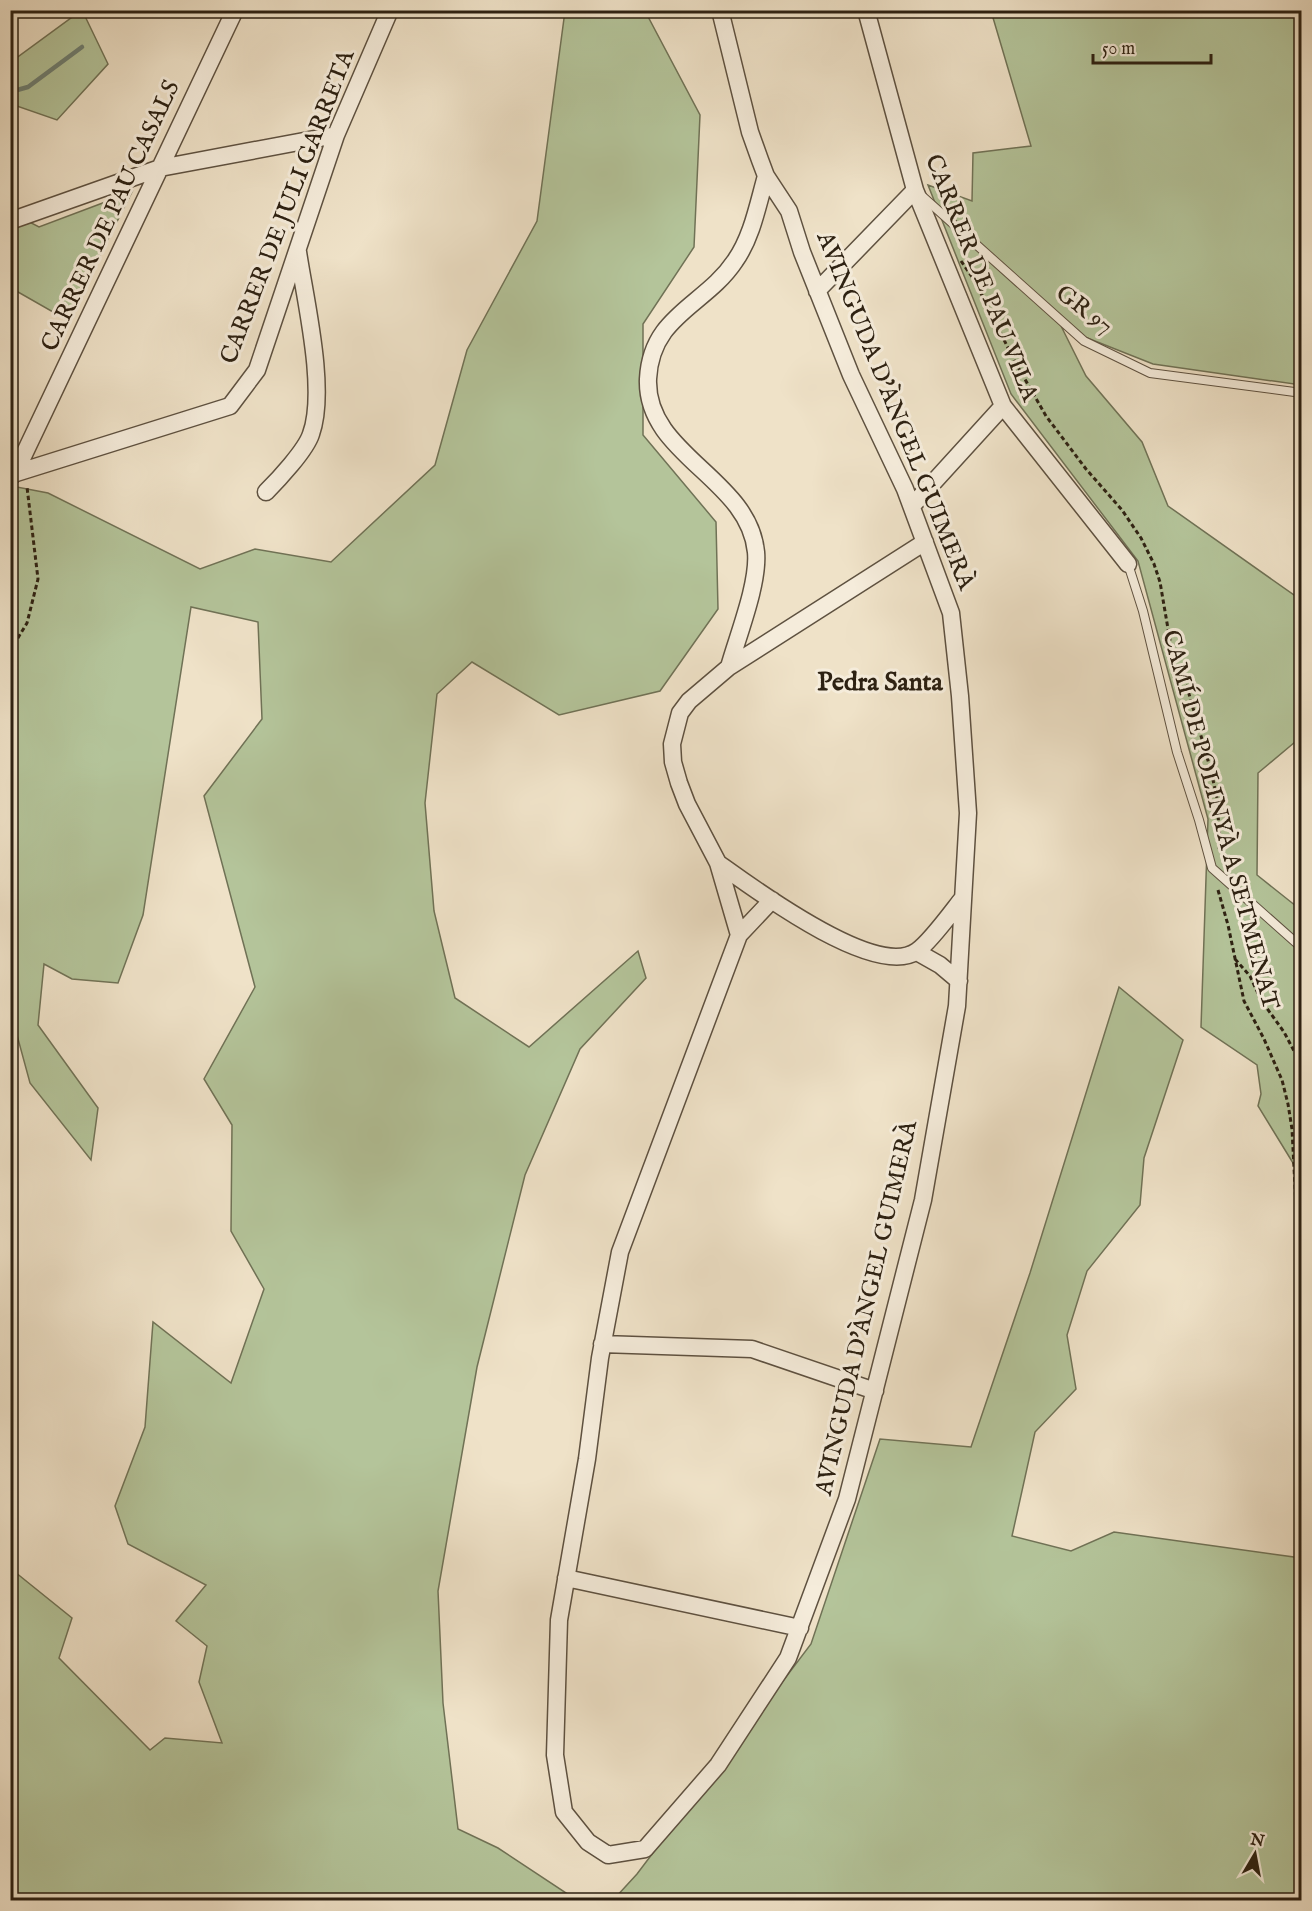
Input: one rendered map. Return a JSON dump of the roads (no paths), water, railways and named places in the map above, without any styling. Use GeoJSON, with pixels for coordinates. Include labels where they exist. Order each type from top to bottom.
{"type":"FeatureCollection","features":[{"type":"Feature","properties":{"kind":"street","name":"CARRER DE PAU CASALS"},"geometry":{"type":"LineString","coordinates":[[17,474],[235,10]]}},
{"type":"Feature","properties":{"kind":"street","name":"CARRER DE JULI GARRETA"},"geometry":{"type":"LineString","coordinates":[[17,474],[230,406],[257,370],[336,135],[390,10]]}},
{"type":"Feature","properties":{"kind":"street","name":"AVINGUDA D'ÀNGEL GUIMERÀ"},"geometry":{"type":"LineString","coordinates":[[566,1578],[559,1620],[555,1755],[564,1812],[588,1842],[608,1856],[645,1849],[718,1765],[788,1658],[800,1628],[847,1500],[875,1391],[923,1200],[957,1006],[968,813],[959,684],[951,613],[912,506],[851,375],[817,291],[789,211],[766,176],[750,132],[720,10]]}},
{"type":"Feature","properties":{"kind":"street","name":"CARRER DE PAU VILA"},"geometry":{"type":"LineString","coordinates":[[866,10],[915,190],[1003,406],[1128,564]]}},
{"type":"Feature","properties":{"kind":"street"},"geometry":{"type":"LineString","coordinates":[[10,221],[160,168],[336,135]]}},
{"type":"Feature","properties":{"kind":"street"},"geometry":{"type":"LineString","coordinates":[[729,667],[757,572],[756,549],[749,525],[734,503],[666,431],[654,414],[648,378],[658,340],[667,326],[723,277],[736,260],[747,238],[766,176]]}},
{"type":"Feature","properties":{"kind":"street"},"geometry":{"type":"LineString","coordinates":[[817,291],[915,190]]}},
{"type":"Feature","properties":{"kind":"street"},"geometry":{"type":"LineString","coordinates":[[266,492],[283,476],[311,436],[317,400],[315,364],[298,248]]}},
{"type":"Feature","properties":{"kind":"street"},"geometry":{"type":"LineString","coordinates":[[912,506],[1003,406]]}},
{"type":"Feature","properties":{"kind":"street"},"geometry":{"type":"LineString","coordinates":[[739,935],[718,863],[687,804],[673,762],[672,744],[680,713],[688,701],[729,667],[925,542]]}},
{"type":"Feature","properties":{"kind":"street"},"geometry":{"type":"LineString","coordinates":[[718,863],[772,900],[861,951],[890,956],[916,952],[940,965],[959,981]]}},
{"type":"Feature","properties":{"kind":"street"},"geometry":{"type":"LineString","coordinates":[[916,952],[962,899]]}},
{"type":"Feature","properties":{"kind":"street"},"geometry":{"type":"LineString","coordinates":[[772,900],[739,935],[620,1252],[602,1344],[587,1459],[566,1578],[800,1628]]}},
{"type":"Feature","properties":{"kind":"street"},"geometry":{"type":"LineString","coordinates":[[602,1344],[752,1349],[875,1391]]}},
{"type":"Feature","properties":{"kind":"lane","name":"GR 97"},"geometry":{"type":"LineString","coordinates":[[915,190],[1084,341],[1150,373],[1302,393]]}},
{"type":"Feature","properties":{"kind":"lane","name":"CAMÍ DE POLINYÀ A SETMENAT"},"geometry":{"type":"LineString","coordinates":[[1128,564],[1143,610],[1177,752],[1212,868],[1302,948]]}},
{"type":"Feature","properties":{"kind":"waterway"},"geometry":{"type":"LineString","coordinates":[[10,92],[28,87],[82,47]]}},
{"type":"Feature","properties":{"kind":"district","name":"Pedra Santa"},"geometry":{"type":"Point","coordinates":[880,682]}}]}
